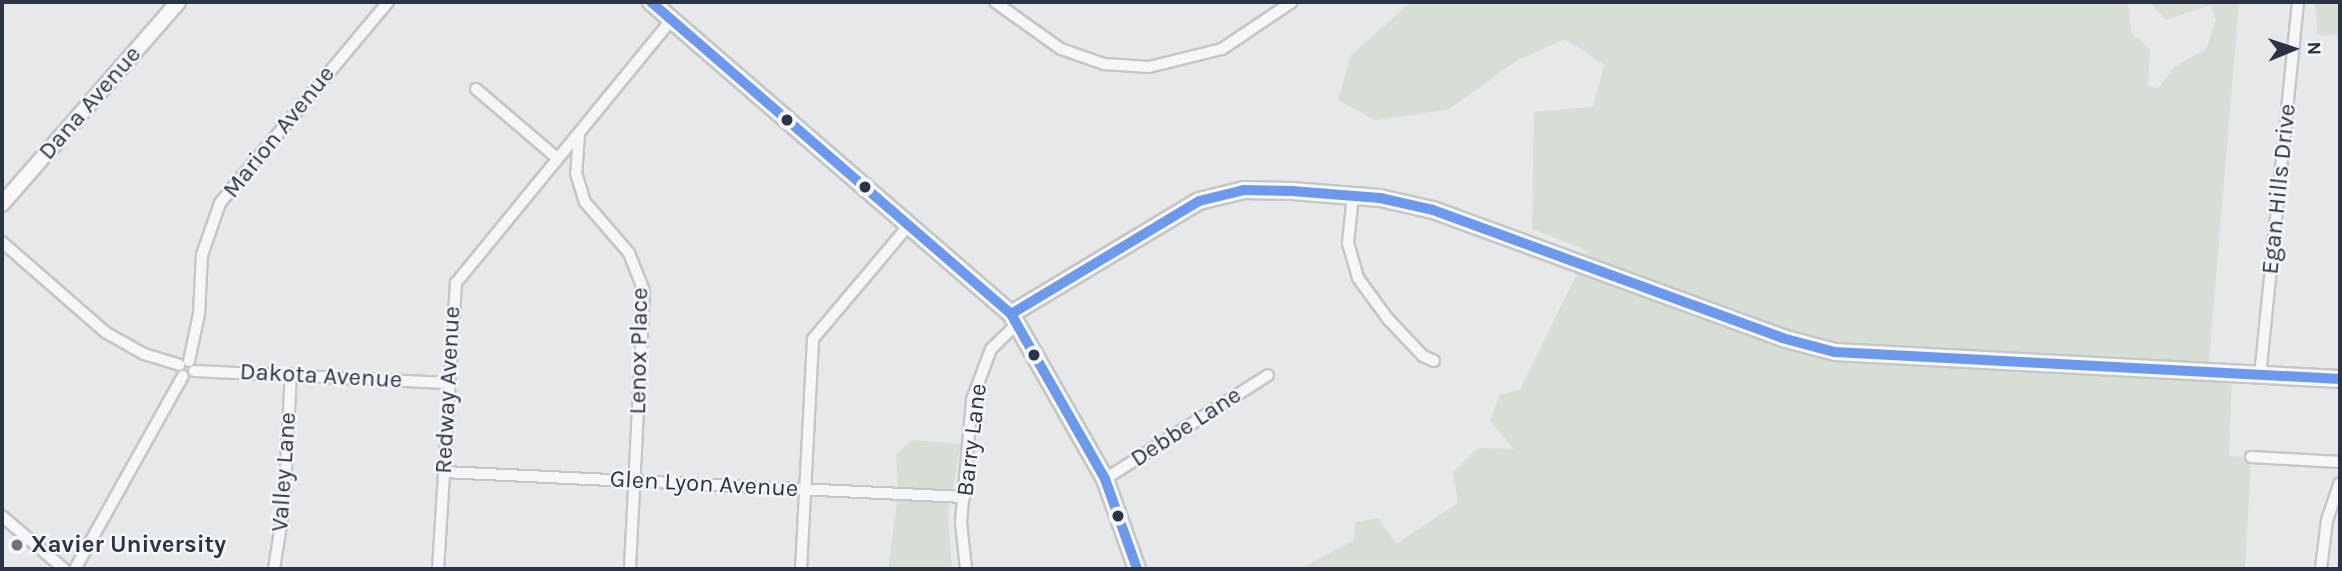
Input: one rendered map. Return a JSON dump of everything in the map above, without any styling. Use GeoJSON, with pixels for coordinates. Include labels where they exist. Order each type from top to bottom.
{"type":"FeatureCollection","features":[{"type":"Feature","properties":{"kind":"main road"},"geometry":{"type":"LineString","coordinates":[[650,2],[1014,319],[1105,479],[1137,569]]}},
{"type":"Feature","properties":{"kind":"main road"},"geometry":{"type":"LineString","coordinates":[[1014,319],[1210,197],[1244,190],[1353,196],[1433,210],[1782,338],[1835,352],[2340,379]]}},
{"type":"Feature","properties":{"kind":"street","name":"Dana Avenue"},"geometry":{"type":"LineString","coordinates":[[2,204],[178,2]]}},
{"type":"Feature","properties":{"kind":"street","name":"Marion Avenue"},"geometry":{"type":"LineString","coordinates":[[75,569],[186,368],[199,314],[202,255],[220,203],[388,2]]}},
{"type":"Feature","properties":{"kind":"street"},"geometry":{"type":"LineString","coordinates":[[995,2],[1061,49],[1104,64],[1149,67],[1222,49],[1293,2]]}},
{"type":"Feature","properties":{"kind":"street","name":"Egan Hills Drive"},"geometry":{"type":"LineString","coordinates":[[2260,376],[2298,2]]}},
{"type":"Feature","properties":{"kind":"street"},"geometry":{"type":"LineString","coordinates":[[580,130],[671,20]]}},
{"type":"Feature","properties":{"kind":"street"},"geometry":{"type":"LineString","coordinates":[[476,89],[557,158]]}},
{"type":"Feature","properties":{"kind":"street","name":"Redway Avenue"},"geometry":{"type":"LineString","coordinates":[[439,569],[456,283],[580,130]]}},
{"type":"Feature","properties":{"kind":"street","name":"Lenox Place"},"geometry":{"type":"LineString","coordinates":[[580,130],[575,156],[580,190],[594,217],[629,253],[644,290],[630,569]]}},
{"type":"Feature","properties":{"kind":"street"},"geometry":{"type":"LineString","coordinates":[[1353,196],[1348,243],[1358,278],[1388,319],[1423,356],[1434,361]]}},
{"type":"Feature","properties":{"kind":"street"},"geometry":{"type":"LineString","coordinates":[[801,569],[813,339],[908,225]]}},
{"type":"Feature","properties":{"kind":"street","name":"Dakota Avenue"},"geometry":{"type":"LineString","coordinates":[[2,242],[105,332],[144,354],[186,368],[448,383]]}},
{"type":"Feature","properties":{"kind":"street","name":"Barry Lane"},"geometry":{"type":"LineString","coordinates":[[966,569],[961,538],[976,383],[991,349],[1014,319]]}},
{"type":"Feature","properties":{"kind":"street","name":"Valley Lane"},"geometry":{"type":"LineString","coordinates":[[274,569],[284,506],[290,374]]}},
{"type":"Feature","properties":{"kind":"street","name":"Debbe Lane"},"geometry":{"type":"LineString","coordinates":[[1105,479],[1268,375]]}},
{"type":"Feature","properties":{"kind":"street"},"geometry":{"type":"LineString","coordinates":[[2251,457],[2340,461]]}},
{"type":"Feature","properties":{"kind":"street","name":"Glen Lyon Avenue"},"geometry":{"type":"LineString","coordinates":[[444,472],[964,497]]}},
{"type":"Feature","properties":{"kind":"street"},"geometry":{"type":"LineString","coordinates":[[2321,569],[2327,520],[2340,483]]}},
{"type":"Feature","properties":{"kind":"street"},"geometry":{"type":"LineString","coordinates":[[2,516],[64,569]]}},
{"type":"Feature","properties":{"kind":"shaded area"},"geometry":{"type":"Polygon","coordinates":[[[1411,2],[2128,2],[2131,32],[2150,50],[2148,85],[2158,89],[2174,67],[2206,49],[2216,20],[2211,5],[2166,20],[2149,2],[2239,2],[2208,373],[2232,374],[2229,456],[2251,457],[2245,569],[1300,569],[1354,540],[1355,522],[1378,518],[1396,544],[1458,503],[1453,472],[1478,448],[1514,449],[1490,421],[1500,394],[1520,390],[1588,251],[1532,229],[1534,112],[1593,107],[1604,65],[1565,39],[1518,60],[1448,110],[1375,120],[1338,100],[1351,55],[1411,2]]]}},
{"type":"Feature","properties":{"kind":"shaded area"},"geometry":{"type":"Polygon","coordinates":[[[2315,2],[2340,2],[2340,36],[2318,35],[2315,2]]]}},
{"type":"Feature","properties":{"kind":"shaded area"},"geometry":{"type":"Polygon","coordinates":[[[912,440],[961,444],[948,513],[952,569],[888,569],[898,495],[896,454],[912,440]]]}},
{"type":"Feature","properties":{"kind":"transit line"},"geometry":{"type":"LineString","coordinates":[[651,2],[1011,314],[1105,479],[1137,569]]}},
{"type":"Feature","properties":{"kind":"transit line"},"geometry":{"type":"LineString","coordinates":[[1011,314],[1199,201],[1244,190],[1292,191],[1380,198],[1433,210],[1782,338],[1835,352],[2340,379]]}},
{"type":"Feature","properties":{"kind":"place","name":"Xavier University"},"geometry":{"type":"Point","coordinates":[17,545]}}]}
